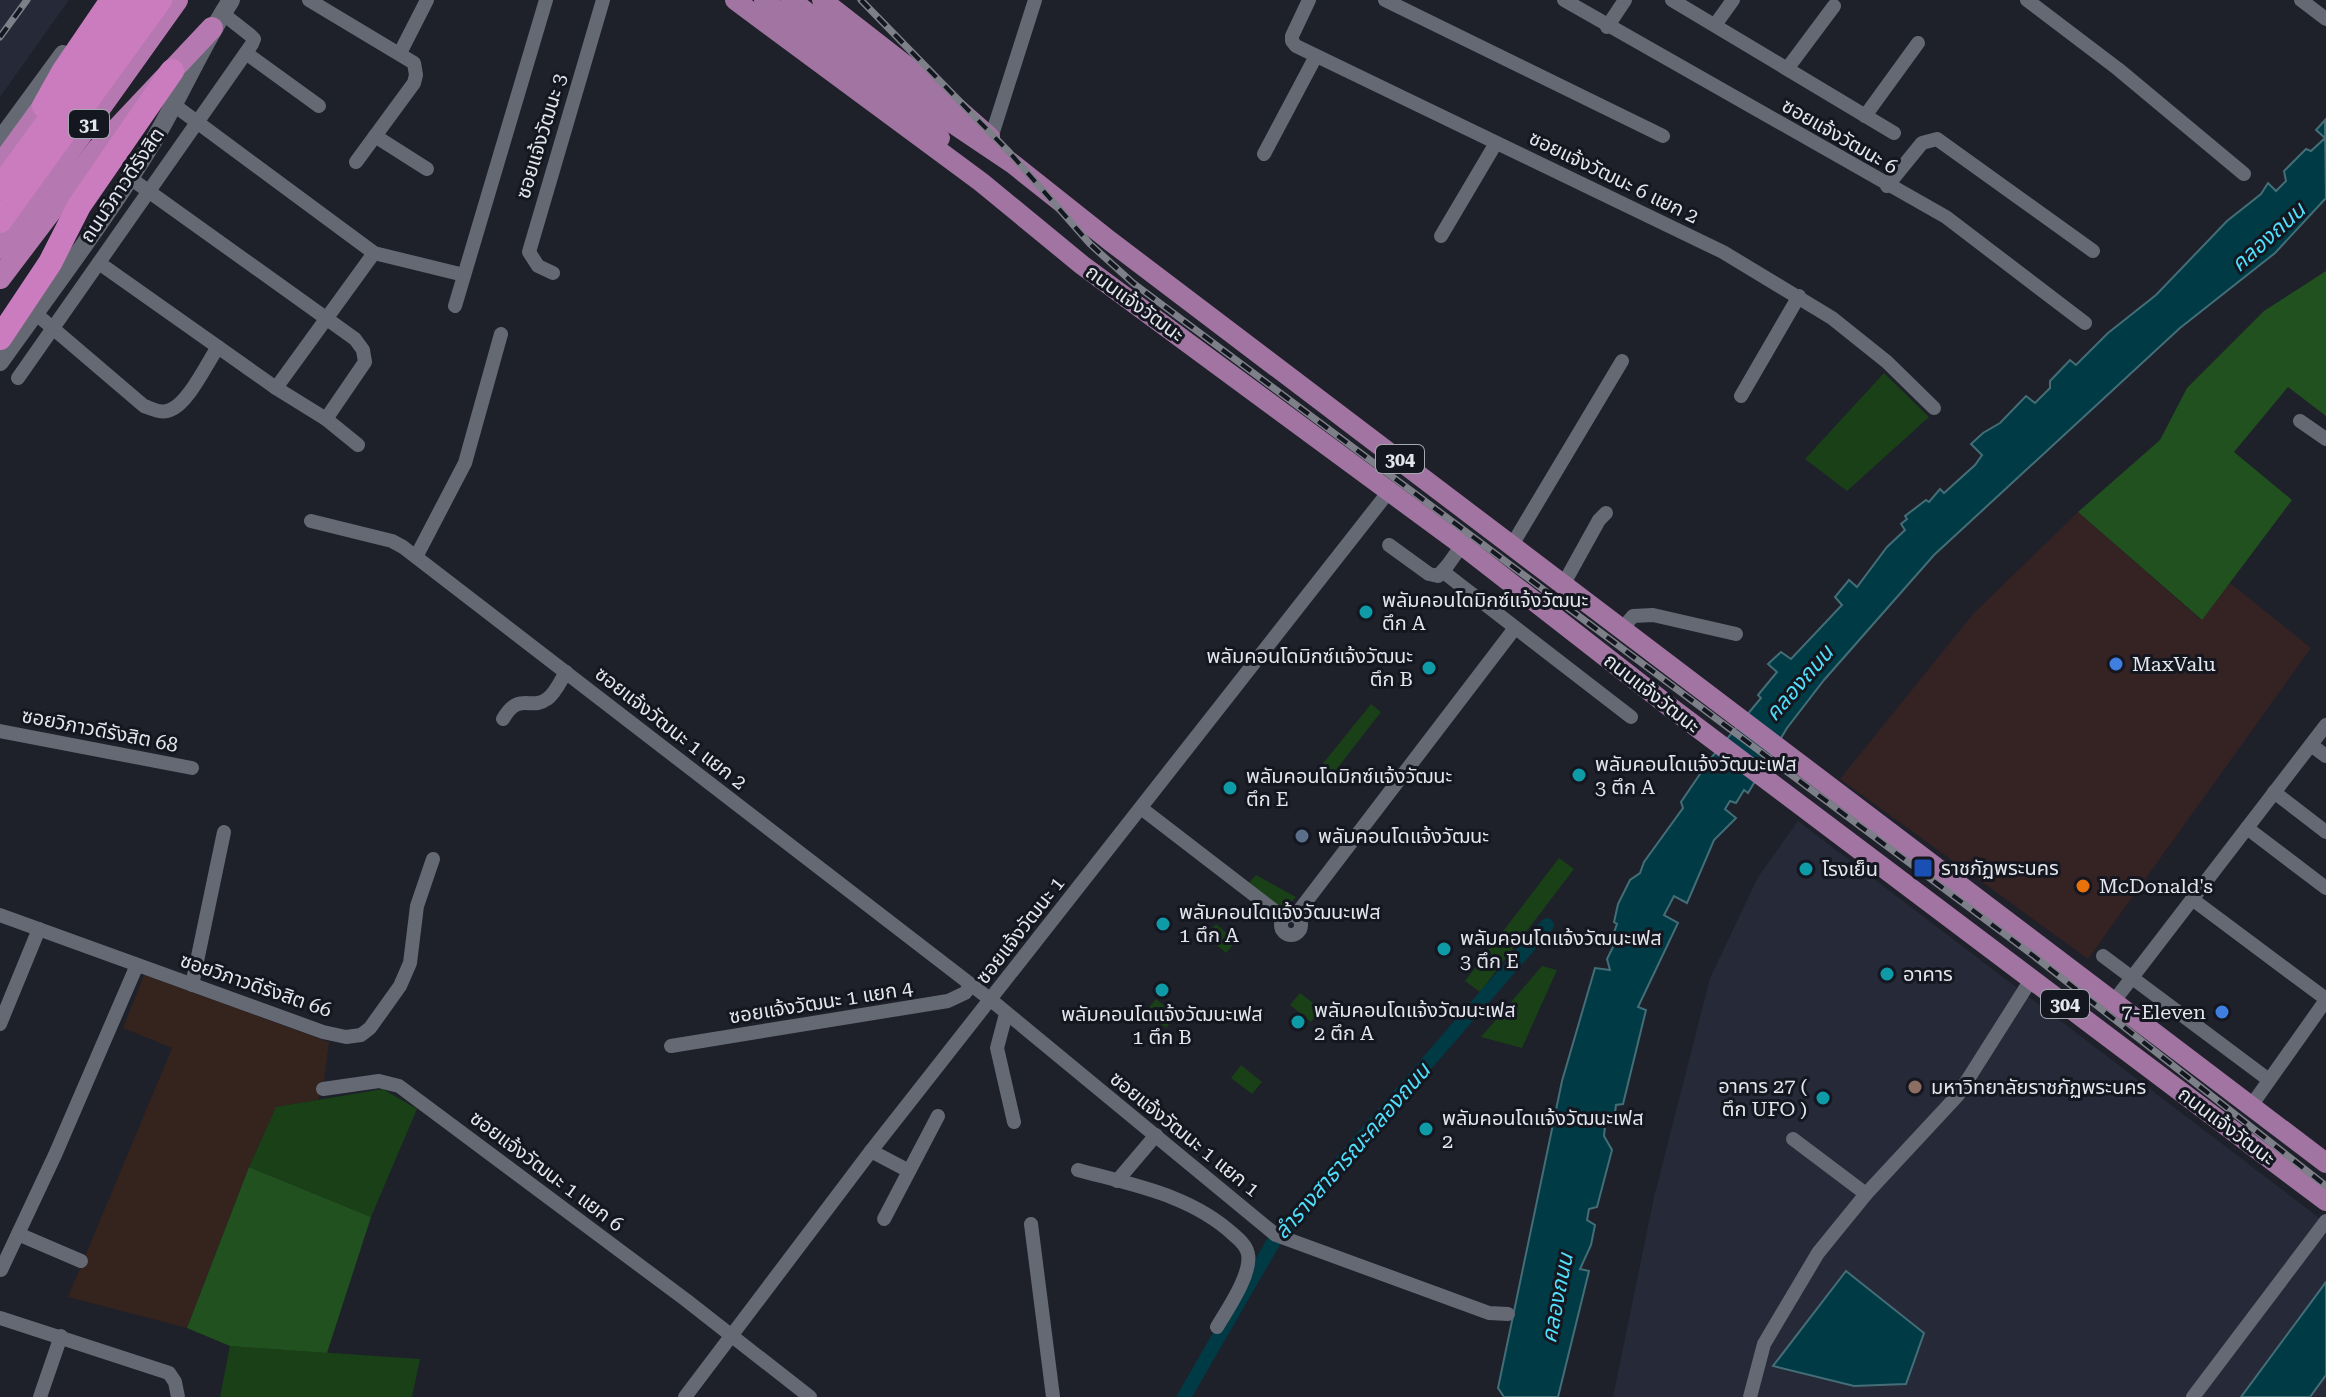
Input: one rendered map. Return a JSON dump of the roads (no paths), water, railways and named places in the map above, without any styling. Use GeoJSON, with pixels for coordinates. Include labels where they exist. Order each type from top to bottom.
{"type":"FeatureCollection","features":[{"type":"Feature","properties":{"kind":"highway"},"geometry":{"type":"LineString","coordinates":[[0,186],[63,72],[112,0]]}},
{"type":"Feature","properties":{"kind":"highway","name":"31"},"geometry":{"type":"LineString","coordinates":[[0,166],[120,0]]}},
{"type":"Feature","properties":{"kind":"highway","name":"31"},"geometry":{"type":"LineString","coordinates":[[0,186],[137,0]]}},
{"type":"Feature","properties":{"kind":"highway","name":"31"},"geometry":{"type":"LineString","coordinates":[[0,221],[160,0]]}},
{"type":"Feature","properties":{"kind":"highway","name":"31"},"geometry":{"type":"LineString","coordinates":[[0,248],[177,0]]}},
{"type":"Feature","properties":{"kind":"highway"},"geometry":{"type":"LineString","coordinates":[[0,278],[82,168],[222,14]]}},
{"type":"Feature","properties":{"kind":"highway"},"geometry":{"type":"LineString","coordinates":[[0,309],[34,260],[79,206],[172,71]]}},
{"type":"Feature","properties":{"kind":"highway"},"geometry":{"type":"LineString","coordinates":[[0,338],[50,263],[79,206]]}},
{"type":"Feature","properties":{"kind":"main road"},"geometry":{"type":"LineString","coordinates":[[0,140],[102,0]]}},
{"type":"Feature","properties":{"kind":"main road","name":"ถนนแจ้งวัฒนะ"},"geometry":{"type":"LineString","coordinates":[[735,0],[981,182],[1082,265],[1390,490],[1670,707],[2326,1201]]}},
{"type":"Feature","properties":{"kind":"main road","name":"ถนนแจ้งวัฒนะ"},"geometry":{"type":"LineString","coordinates":[[764,0],[1013,164],[1110,241],[2326,1163]]}},
{"type":"Feature","properties":{"kind":"main road","name":"ถนนแจ้งวัฒนะ"},"geometry":{"type":"LineString","coordinates":[[791,0],[943,140],[981,182]]}},
{"type":"Feature","properties":{"kind":"main road","name":"ถนนแจ้งวัฒนะ"},"geometry":{"type":"LineString","coordinates":[[822,0],[931,85],[991,138],[1013,164]]}},
{"type":"Feature","properties":{"kind":"main road","name":"ถนนวิภาวดีรังสิต"},"geometry":{"type":"LineString","coordinates":[[0,362],[130,178],[174,105],[222,14]]}},
{"type":"Feature","properties":{"kind":"street"},"geometry":{"type":"LineString","coordinates":[[309,0],[414,63],[414,83],[356,162]]}},
{"type":"Feature","properties":{"kind":"street"},"geometry":{"type":"LineString","coordinates":[[400,53],[427,0]]}},
{"type":"Feature","properties":{"kind":"street"},"geometry":{"type":"LineString","coordinates":[[455,306],[546,0]]}},
{"type":"Feature","properties":{"kind":"street","name":"ซอยแจ้งวัฒนะ 3"},"geometry":{"type":"LineString","coordinates":[[553,273],[538,266],[529,252],[603,0]]}},
{"type":"Feature","properties":{"kind":"street"},"geometry":{"type":"LineString","coordinates":[[991,138],[1035,0]]}},
{"type":"Feature","properties":{"kind":"street","name":"ซอยแจ้งวัฒนะ 6 แยก 2"},"geometry":{"type":"LineString","coordinates":[[1309,0],[1292,41],[1316,56],[1723,252],[1832,318],[1887,362],[1934,408]]}},
{"type":"Feature","properties":{"kind":"street"},"geometry":{"type":"LineString","coordinates":[[1385,0],[1663,136]]}},
{"type":"Feature","properties":{"kind":"street","name":"ซอยแจ้งวัฒนะ 6"},"geometry":{"type":"LineString","coordinates":[[1564,0],[1946,217],[2085,323]]}},
{"type":"Feature","properties":{"kind":"street"},"geometry":{"type":"LineString","coordinates":[[1607,27],[1625,0]]}},
{"type":"Feature","properties":{"kind":"street"},"geometry":{"type":"LineString","coordinates":[[1672,0],[1894,133]]}},
{"type":"Feature","properties":{"kind":"street"},"geometry":{"type":"LineString","coordinates":[[1715,25],[1733,0]]}},
{"type":"Feature","properties":{"kind":"street"},"geometry":{"type":"LineString","coordinates":[[2027,0],[2118,69],[2244,174]]}},
{"type":"Feature","properties":{"kind":"street"},"geometry":{"type":"LineString","coordinates":[[2301,0],[2326,19]]}},
{"type":"Feature","properties":{"kind":"street"},"geometry":{"type":"LineString","coordinates":[[1787,69],[1834,6]]}},
{"type":"Feature","properties":{"kind":"street"},"geometry":{"type":"LineString","coordinates":[[18,378],[254,39],[222,14]]}},
{"type":"Feature","properties":{"kind":"street"},"geometry":{"type":"LineString","coordinates":[[1865,116],[1918,43]]}},
{"type":"Feature","properties":{"kind":"street"},"geometry":{"type":"LineString","coordinates":[[246,53],[319,106]]}},
{"type":"Feature","properties":{"kind":"street"},"geometry":{"type":"LineString","coordinates":[[1264,154],[1316,56]]}},
{"type":"Feature","properties":{"kind":"street"},"geometry":{"type":"LineString","coordinates":[[174,105],[374,253],[464,275]]}},
{"type":"Feature","properties":{"kind":"street"},"geometry":{"type":"LineString","coordinates":[[375,136],[427,169]]}},
{"type":"Feature","properties":{"kind":"street"},"geometry":{"type":"LineString","coordinates":[[1887,186],[1922,143],[1937,139],[2093,251]]}},
{"type":"Feature","properties":{"kind":"street"},"geometry":{"type":"LineString","coordinates":[[1441,236],[1496,143]]}},
{"type":"Feature","properties":{"kind":"street"},"geometry":{"type":"LineString","coordinates":[[130,178],[355,339],[363,350],[365,362],[326,419]]}},
{"type":"Feature","properties":{"kind":"street"},"geometry":{"type":"LineString","coordinates":[[276,388],[374,253]]}},
{"type":"Feature","properties":{"kind":"street"},"geometry":{"type":"LineString","coordinates":[[99,263],[276,388],[326,419],[358,445]]}},
{"type":"Feature","properties":{"kind":"street"},"geometry":{"type":"LineString","coordinates":[[1741,396],[1799,296]]}},
{"type":"Feature","properties":{"kind":"street"},"geometry":{"type":"LineString","coordinates":[[35,313],[144,406],[159,412],[171,410],[184,400],[218,347]]}},
{"type":"Feature","properties":{"kind":"street"},"geometry":{"type":"LineString","coordinates":[[416,557],[465,463],[501,334]]}},
{"type":"Feature","properties":{"kind":"street"},"geometry":{"type":"LineString","coordinates":[[1512,545],[1622,361]]}},
{"type":"Feature","properties":{"kind":"street"},"geometry":{"type":"LineString","coordinates":[[2300,421],[2326,439]]}},
{"type":"Feature","properties":{"kind":"street","name":"ซอยแจ้งวัฒนะ 1"},"geometry":{"type":"LineString","coordinates":[[685,1397],[871,1151],[1390,490]]}},
{"type":"Feature","properties":{"kind":"street"},"geometry":{"type":"LineString","coordinates":[[1563,585],[1599,520],[1606,513]]}},
{"type":"Feature","properties":{"kind":"street","name":"ซอยแจ้งวัฒนะ 1 แยก 2"},"geometry":{"type":"LineString","coordinates":[[311,521],[392,541],[416,557],[991,1000]]}},
{"type":"Feature","properties":{"kind":"street"},"geometry":{"type":"LineString","coordinates":[[1389,545],[1429,574],[1438,576],[1462,545]]}},
{"type":"Feature","properties":{"kind":"street"},"geometry":{"type":"LineString","coordinates":[[1447,565],[1445,572],[1450,578],[1631,717]]}},
{"type":"Feature","properties":{"kind":"street"},"geometry":{"type":"LineString","coordinates":[[1622,629],[1633,616],[1653,615],[1736,634]]}},
{"type":"Feature","properties":{"kind":"street"},"geometry":{"type":"LineString","coordinates":[[1141,808],[1290,917],[1515,628]]}},
{"type":"Feature","properties":{"kind":"street"},"geometry":{"type":"LineString","coordinates":[[503,719],[509,709],[517,704],[544,702],[566,672]]}},
{"type":"Feature","properties":{"kind":"street"},"geometry":{"type":"LineString","coordinates":[[2114,1001],[2326,725]]}},
{"type":"Feature","properties":{"kind":"street","name":"ซอยวิภาวดีรังสิต 68"},"geometry":{"type":"LineString","coordinates":[[0,731],[192,768]]}},
{"type":"Feature","properties":{"kind":"street"},"geometry":{"type":"LineString","coordinates":[[2311,745],[2326,756]]}},
{"type":"Feature","properties":{"kind":"street"},"geometry":{"type":"LineString","coordinates":[[2274,792],[2326,832]]}},
{"type":"Feature","properties":{"kind":"street"},"geometry":{"type":"LineString","coordinates":[[2247,828],[2326,888]]}},
{"type":"Feature","properties":{"kind":"street"},"geometry":{"type":"LineString","coordinates":[[192,985],[224,832]]}},
{"type":"Feature","properties":{"kind":"street","name":"ซอยวิภาวดีรังสิต 66"},"geometry":{"type":"LineString","coordinates":[[0,915],[323,1032],[346,1037],[361,1035],[370,1028],[400,986],[410,963],[417,906],[433,859]]}},
{"type":"Feature","properties":{"kind":"street"},"geometry":{"type":"LineString","coordinates":[[2192,899],[2326,1000],[2251,1106]]}},
{"type":"Feature","properties":{"kind":"street"},"geometry":{"type":"LineString","coordinates":[[0,1024],[39,929]]}},
{"type":"Feature","properties":{"kind":"street"},"geometry":{"type":"LineString","coordinates":[[2103,956],[2269,1080]]}},
{"type":"Feature","properties":{"kind":"street"},"geometry":{"type":"LineString","coordinates":[[1,1270],[55,1155],[137,965]]}},
{"type":"Feature","properties":{"kind":"street"},"geometry":{"type":"LineString","coordinates":[[1750,1397],[1764,1344],[1818,1253],[1866,1194],[1958,1095],[2032,978]]}},
{"type":"Feature","properties":{"kind":"street","name":"ซอยแจ้งวัฒนะ 1 แยก 4"},"geometry":{"type":"LineString","coordinates":[[671,1046],[948,1001],[965,993],[971,985]]}},
{"type":"Feature","properties":{"kind":"street","name":"ซอยแจ้งวัฒนะ 1 แยก 1"},"geometry":{"type":"LineString","coordinates":[[991,1000],[1276,1235],[1489,1313],[1508,1314]]}},
{"type":"Feature","properties":{"kind":"street"},"geometry":{"type":"LineString","coordinates":[[1006,1014],[997,1048],[1014,1122]]}},
{"type":"Feature","properties":{"kind":"street","name":"ซอยแจ้งวัฒนะ 1 แยก 6"},"geometry":{"type":"LineString","coordinates":[[323,1089],[379,1081],[399,1086],[810,1397]]}},
{"type":"Feature","properties":{"kind":"street"},"geometry":{"type":"LineString","coordinates":[[884,1219],[938,1116]]}},
{"type":"Feature","properties":{"kind":"street"},"geometry":{"type":"LineString","coordinates":[[1117,1181],[1156,1135]]}},
{"type":"Feature","properties":{"kind":"street"},"geometry":{"type":"LineString","coordinates":[[1793,1139],[1866,1194]]}},
{"type":"Feature","properties":{"kind":"street"},"geometry":{"type":"LineString","coordinates":[[871,1151],[909,1171]]}},
{"type":"Feature","properties":{"kind":"street"},"geometry":{"type":"LineString","coordinates":[[1078,1170],[1183,1200],[1216,1218],[1241,1242],[1248,1252],[1246,1272],[1217,1327]]}},
{"type":"Feature","properties":{"kind":"street"},"geometry":{"type":"LineString","coordinates":[[2193,1397],[2326,1221]]}},
{"type":"Feature","properties":{"kind":"street"},"geometry":{"type":"LineString","coordinates":[[1031,1224],[1053,1397]]}},
{"type":"Feature","properties":{"kind":"street"},"geometry":{"type":"LineString","coordinates":[[18,1234],[81,1261]]}},
{"type":"Feature","properties":{"kind":"street"},"geometry":{"type":"LineString","coordinates":[[0,1318],[169,1373],[175,1382],[178,1397]]}},
{"type":"Feature","properties":{"kind":"street"},"geometry":{"type":"LineString","coordinates":[[40,1397],[61,1336]]}},
{"type":"Feature","properties":{"kind":"water","name":"คลองถนน"},"geometry":{"type":"Polygon","coordinates":[[[2325,120],[2326,198],[2275,253],[2180,328],[1934,555],[1824,680],[1787,728],[1748,793],[1744,790],[1736,803],[1730,801],[1725,809],[1736,818],[1714,840],[1687,903],[1674,896],[1664,915],[1678,923],[1638,1007],[1646,1010],[1623,1104],[1616,1105],[1614,1121],[1605,1126],[1604,1136],[1612,1150],[1597,1207],[1589,1209],[1587,1220],[1595,1225],[1591,1245],[1580,1269],[1589,1271],[1558,1397],[1504,1397],[1498,1388],[1562,1081],[1595,968],[1610,970],[1607,959],[1613,947],[1611,941],[1617,924],[1614,922],[1618,904],[1630,880],[1640,873],[1644,862],[1683,808],[1681,802],[1711,758],[1761,698],[1758,695],[1777,672],[1768,664],[1781,652],[1791,659],[1842,605],[1835,597],[1849,580],[1857,587],[1887,547],[1905,530],[1901,524],[1907,519],[1905,516],[1926,500],[1929,502],[1940,489],[1944,493],[1975,465],[1982,455],[1971,444],[2000,423],[2026,396],[2035,403],[2070,360],[2076,365],[2108,333],[2156,295],[2227,221],[2261,194],[2268,183],[2276,191],[2286,181],[2284,171],[2306,149],[2311,151],[2325,138],[2316,130],[2325,120]]]}},
{"type":"Feature","properties":{"kind":"water"},"geometry":{"type":"Polygon","coordinates":[[[1846,1271],[1924,1333],[1906,1384],[1854,1386],[1773,1366],[1846,1271]]]}},
{"type":"Feature","properties":{"kind":"water"},"geometry":{"type":"Polygon","coordinates":[[[2326,1282],[2326,1375],[2310,1397],[2241,1397],[2326,1282]]]}},
{"type":"Feature","properties":{"kind":"waterway","name":"ลำรางสาธารณะคลองถนน"},"geometry":{"type":"LineString","coordinates":[[1184,1397],[1274,1241],[1299,1216],[1330,1175],[1547,925]]}},
{"type":"Feature","properties":{"kind":"railway"},"geometry":{"type":"LineString","coordinates":[[0,37],[27,0]]}},
{"type":"Feature","properties":{"kind":"railway"},"geometry":{"type":"LineString","coordinates":[[861,0],[1010,153],[1090,244],[1133,283],[2034,956],[2326,1186]]}},
{"type":"Feature","properties":{"kind":"place","name":"พลัมคอนโดมิกซ์แจ้งวัฒนะ ตึก A"},"geometry":{"type":"Point","coordinates":[1366,612]}},
{"type":"Feature","properties":{"kind":"place","name":"MaxValu"},"geometry":{"type":"Point","coordinates":[2116,664]}},
{"type":"Feature","properties":{"kind":"place","name":"พลัมคอนโดมิกซ์แจ้งวัฒนะ ตึก B"},"geometry":{"type":"Point","coordinates":[1429,668]}},
{"type":"Feature","properties":{"kind":"place","name":"พลัมคอนโดแจ้งวัฒนะเฟส 3 ตึก A"},"geometry":{"type":"Point","coordinates":[1579,775]}},
{"type":"Feature","properties":{"kind":"place","name":"พลัมคอนโดมิกซ์แจ้งวัฒนะ ตึก E"},"geometry":{"type":"Point","coordinates":[1230,788]}},
{"type":"Feature","properties":{"kind":"place","name":"พลัมคอนโดแจ้งวัฒนะ"},"geometry":{"type":"Point","coordinates":[1302,836]}},
{"type":"Feature","properties":{"kind":"place","name":"ราชภัฏพระนคร"},"geometry":{"type":"Point","coordinates":[1923,868]}},
{"type":"Feature","properties":{"kind":"place","name":"โรงเย็น"},"geometry":{"type":"Point","coordinates":[1806,869]}},
{"type":"Feature","properties":{"kind":"place","name":"McDonald's"},"geometry":{"type":"Point","coordinates":[2083,886]}},
{"type":"Feature","properties":{"kind":"place","name":"พลัมคอนโดแจ้งวัฒนะเฟส 1 ตึก A"},"geometry":{"type":"Point","coordinates":[1163,924]}},
{"type":"Feature","properties":{"kind":"place","name":"พลัมคอนโดแจ้งวัฒนะเฟส 3 ตึก E"},"geometry":{"type":"Point","coordinates":[1444,949]}},
{"type":"Feature","properties":{"kind":"place","name":"อาคาร"},"geometry":{"type":"Point","coordinates":[1887,974]}},
{"type":"Feature","properties":{"kind":"place","name":"พลัมคอนโดแจ้งวัฒนะเฟส 1 ตึก B"},"geometry":{"type":"Point","coordinates":[1162,990]}},
{"type":"Feature","properties":{"kind":"place","name":"7-Eleven"},"geometry":{"type":"Point","coordinates":[2222,1012]}},
{"type":"Feature","properties":{"kind":"place","name":"พลัมคอนโดแจ้งวัฒนะเฟส 2 ตึก A"},"geometry":{"type":"Point","coordinates":[1298,1022]}},
{"type":"Feature","properties":{"kind":"place","name":"มหาวิทยาลัยราชภัฏพระนคร"},"geometry":{"type":"Point","coordinates":[1915,1087]}},
{"type":"Feature","properties":{"kind":"place","name":"อาคาร 27 ( ตึก UFO )"},"geometry":{"type":"Point","coordinates":[1823,1098]}},
{"type":"Feature","properties":{"kind":"place","name":"พลัมคอนโดแจ้งวัฒนะเฟส 2"},"geometry":{"type":"Point","coordinates":[1426,1129]}}]}
